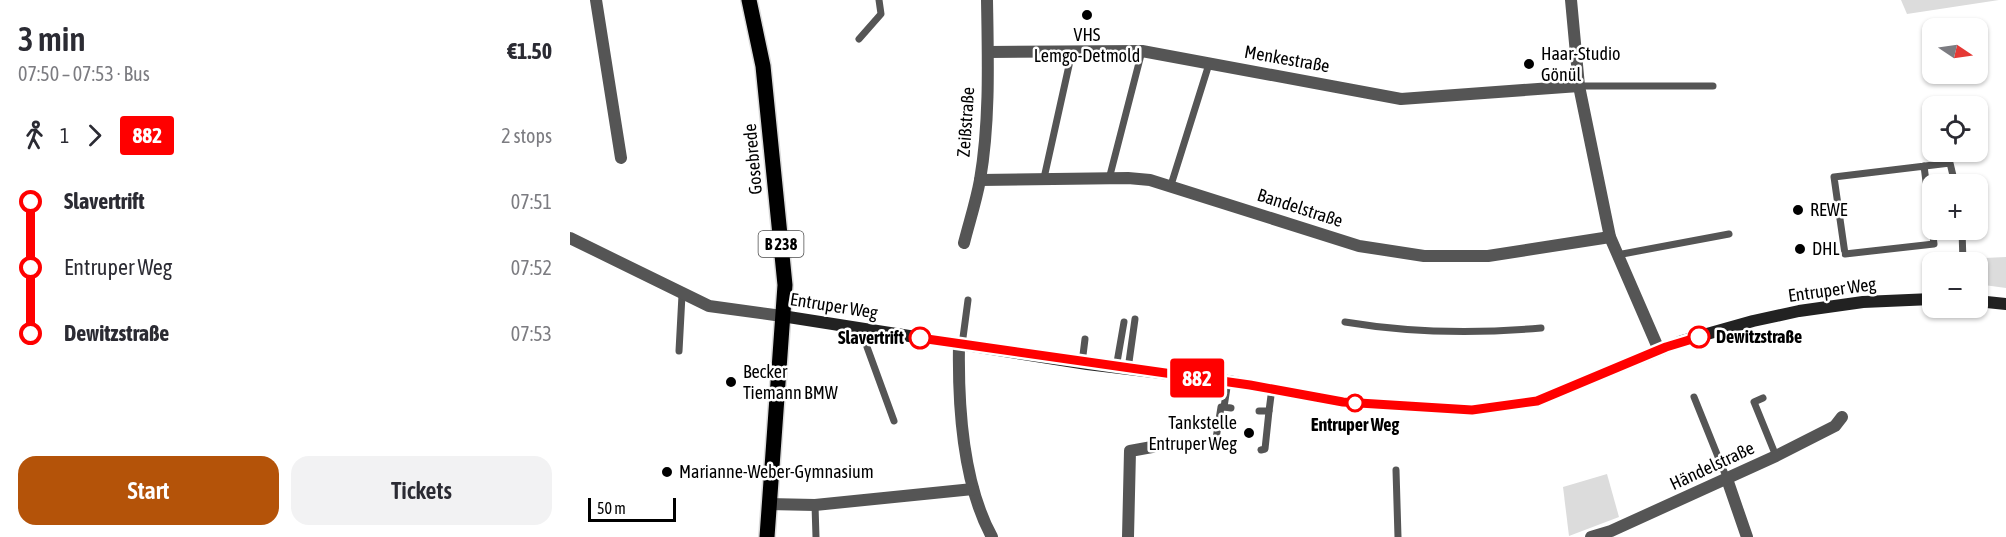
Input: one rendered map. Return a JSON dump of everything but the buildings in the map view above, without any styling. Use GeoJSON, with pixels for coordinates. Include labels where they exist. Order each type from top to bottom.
{"type":"FeatureCollection","features":[{"type":"Feature","properties":{"kind":"main road","name":"Gosebrede"},"geometry":{"type":"LineString","coordinates":[[749,0],[763,66],[785,285],[782,316]]}},
{"type":"Feature","properties":{"kind":"main road","name":"Entruper Weg"},"geometry":{"type":"LineString","coordinates":[[782,316],[1122,369],[1228,381],[1369,405],[1472,410],[1537,401],[1682,341],[1799,311],[1863,302],[1922,299]]}},
{"type":"Feature","properties":{"kind":"main road"},"geometry":{"type":"LineString","coordinates":[[1988,302],[2006,304]]}},
{"type":"Feature","properties":{"kind":"main road","name":"B 238"},"geometry":{"type":"LineString","coordinates":[[767,537],[782,316]]}},
{"type":"Feature","properties":{"kind":"street"},"geometry":{"type":"LineString","coordinates":[[596,0],[621,158]]}},
{"type":"Feature","properties":{"kind":"street","name":"Zeißstraße"},"geometry":{"type":"LineString","coordinates":[[964,243],[980,180],[988,52],[987,0]]}},
{"type":"Feature","properties":{"kind":"street"},"geometry":{"type":"LineString","coordinates":[[1571,0],[1579,86],[1610,237],[1659,350]]}},
{"type":"Feature","properties":{"kind":"street","name":"Menkestraße"},"geometry":{"type":"LineString","coordinates":[[988,52],[1142,51],[1401,99],[1579,86]]}},
{"type":"Feature","properties":{"kind":"street","name":"Bandelstraße"},"geometry":{"type":"LineString","coordinates":[[980,180],[1139,179],[1171,185],[1359,246],[1424,256],[1488,256],[1610,237]]}},
{"type":"Feature","properties":{"kind":"street","name":"Entruper Weg"},"geometry":{"type":"LineString","coordinates":[[570,238],[587,244],[682,295],[709,306],[782,316]]}},
{"type":"Feature","properties":{"kind":"street"},"geometry":{"type":"LineString","coordinates":[[961,345],[958,390],[973,489],[992,537]]}},
{"type":"Feature","properties":{"kind":"street","name":"Händelstraße"},"geometry":{"type":"LineString","coordinates":[[1591,537],[1612,534],[1776,456],[1835,426],[1842,417]]}},
{"type":"Feature","properties":{"kind":"street"},"geometry":{"type":"LineString","coordinates":[[1128,537],[1130,451],[1152,447]]}},
{"type":"Feature","properties":{"kind":"street"},"geometry":{"type":"LineString","coordinates":[[1726,479],[1747,537]]}},
{"type":"Feature","properties":{"kind":"street"},"geometry":{"type":"LineString","coordinates":[[768,504],[815,505],[973,489]]}},
{"type":"Feature","properties":{"kind":"lane"},"geometry":{"type":"LineString","coordinates":[[859,39],[881,14],[879,0]]}},
{"type":"Feature","properties":{"kind":"lane"},"geometry":{"type":"LineString","coordinates":[[1109,179],[1142,51]]}},
{"type":"Feature","properties":{"kind":"lane"},"geometry":{"type":"LineString","coordinates":[[1044,178],[1072,52]]}},
{"type":"Feature","properties":{"kind":"lane"},"geometry":{"type":"LineString","coordinates":[[1171,185],[1209,63]]}},
{"type":"Feature","properties":{"kind":"lane"},"geometry":{"type":"LineString","coordinates":[[1579,86],[1713,86]]}},
{"type":"Feature","properties":{"kind":"lane"},"geometry":{"type":"LineString","coordinates":[[1924,166],[1934,244],[1845,254],[1834,177],[1924,166],[1950,163],[1953,174]]}},
{"type":"Feature","properties":{"kind":"lane"},"geometry":{"type":"LineString","coordinates":[[1617,255],[1730,234]]}},
{"type":"Feature","properties":{"kind":"lane"},"geometry":{"type":"LineString","coordinates":[[1959,252],[1961,240]]}},
{"type":"Feature","properties":{"kind":"lane"},"geometry":{"type":"LineString","coordinates":[[1960,248],[1961,252]]}},
{"type":"Feature","properties":{"kind":"lane"},"geometry":{"type":"LineString","coordinates":[[679,351],[682,295]]}},
{"type":"Feature","properties":{"kind":"lane"},"geometry":{"type":"LineString","coordinates":[[961,345],[968,300]]}},
{"type":"Feature","properties":{"kind":"lane"},"geometry":{"type":"LineString","coordinates":[[1122,369],[1135,319]]}},
{"type":"Feature","properties":{"kind":"lane"},"geometry":{"type":"LineString","coordinates":[[1122,369],[1124,321]]}},
{"type":"Feature","properties":{"kind":"lane"},"geometry":{"type":"LineString","coordinates":[[1345,322],[1419,331],[1483,333],[1541,328]]}},
{"type":"Feature","properties":{"kind":"lane"},"geometry":{"type":"LineString","coordinates":[[864,329],[867,347],[894,421]]}},
{"type":"Feature","properties":{"kind":"lane"},"geometry":{"type":"LineString","coordinates":[[1082,363],[1085,339]]}},
{"type":"Feature","properties":{"kind":"lane"},"geometry":{"type":"LineString","coordinates":[[1227,446],[1215,445],[1221,406],[1228,407],[1228,381]]}},
{"type":"Feature","properties":{"kind":"lane"},"geometry":{"type":"LineString","coordinates":[[1261,450],[1265,449],[1272,388]]}},
{"type":"Feature","properties":{"kind":"lane"},"geometry":{"type":"LineString","coordinates":[[1694,397],[1726,479]]}},
{"type":"Feature","properties":{"kind":"lane"},"geometry":{"type":"LineString","coordinates":[[1763,398],[1754,402],[1776,456]]}},
{"type":"Feature","properties":{"kind":"lane"},"geometry":{"type":"LineString","coordinates":[[1259,411],[1269,411]]}},
{"type":"Feature","properties":{"kind":"lane"},"geometry":{"type":"LineString","coordinates":[[1395,470],[1398,537]]}},
{"type":"Feature","properties":{"kind":"lane"},"geometry":{"type":"LineString","coordinates":[[815,505],[816,537]]}},
{"type":"Feature","properties":{"kind":"shaded area"},"geometry":{"type":"Polygon","coordinates":[[[1901,0],[1999,0],[1907,14],[1901,0]]]}},
{"type":"Feature","properties":{"kind":"shaded area"},"geometry":{"type":"Polygon","coordinates":[[[2006,257],[2006,288],[1988,286],[1988,258],[2006,257]]]}},
{"type":"Feature","properties":{"kind":"shaded area"},"geometry":{"type":"Polygon","coordinates":[[[1607,474],[1619,517],[1569,536],[1563,487],[1607,474]]]}},
{"type":"Feature","properties":{"kind":"bus line","name":"882"},"geometry":{"type":"LineString","coordinates":[[920,338],[1087,364],[1228,381],[1316,395],[1343,402],[1472,410],[1537,401],[1666,347],[1699,337]]}},
{"type":"Feature","properties":{"kind":"place","name":"VHS Lemgo-Detmold"},"geometry":{"type":"Point","coordinates":[1087,15]}},
{"type":"Feature","properties":{"kind":"place","name":"Haar-Studio Gönül"},"geometry":{"type":"Point","coordinates":[1529,64]}},
{"type":"Feature","properties":{"kind":"place","name":"REWE"},"geometry":{"type":"Point","coordinates":[1798,210]}},
{"type":"Feature","properties":{"kind":"place","name":"DHL"},"geometry":{"type":"Point","coordinates":[1800,249]}},
{"type":"Feature","properties":{"kind":"place","name":"Dewitzstraße"},"geometry":{"type":"Point","coordinates":[1699,337]}},
{"type":"Feature","properties":{"kind":"place","name":"Slavertrift"},"geometry":{"type":"Point","coordinates":[920,338]}},
{"type":"Feature","properties":{"kind":"place","name":"Becker Tiemann BMW"},"geometry":{"type":"Point","coordinates":[731,382]}},
{"type":"Feature","properties":{"kind":"place","name":"Entruper Weg"},"geometry":{"type":"Point","coordinates":[1355,403]}},
{"type":"Feature","properties":{"kind":"place","name":"Tankstelle Entruper Weg"},"geometry":{"type":"Point","coordinates":[1249,433]}},
{"type":"Feature","properties":{"kind":"place","name":"Marianne-Weber-Gymnasium"},"geometry":{"type":"Point","coordinates":[667,472]}}]}
